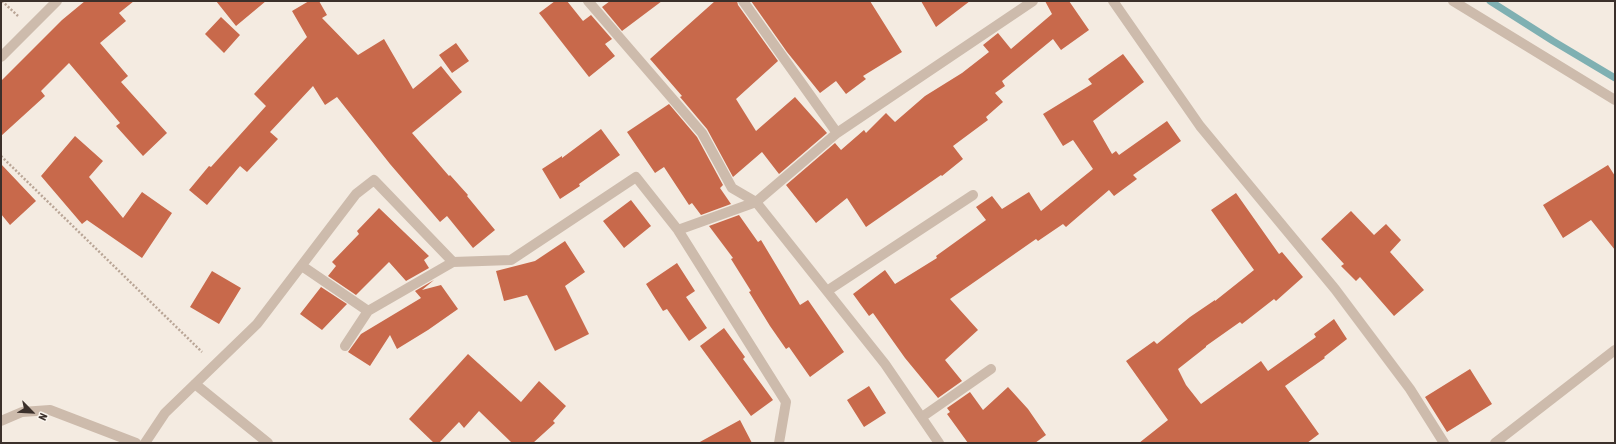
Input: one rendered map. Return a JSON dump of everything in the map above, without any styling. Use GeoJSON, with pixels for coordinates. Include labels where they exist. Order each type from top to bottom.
{"type":"FeatureCollection","features":[{"type":"Feature","properties":{"kind":"street"},"geometry":{"type":"LineString","coordinates":[[1,57],[57,1]]}},
{"type":"Feature","properties":{"kind":"street"},"geometry":{"type":"LineString","coordinates":[[588,1],[702,133],[732,188],[756,202],[885,364],[940,443]]}},
{"type":"Feature","properties":{"kind":"street"},"geometry":{"type":"LineString","coordinates":[[743,1],[837,133]]}},
{"type":"Feature","properties":{"kind":"street"},"geometry":{"type":"LineString","coordinates":[[678,230],[756,202],[837,133],[1033,1]]}},
{"type":"Feature","properties":{"kind":"street"},"geometry":{"type":"LineString","coordinates":[[1113,1],[1200,126],[1335,289],[1410,389],[1444,443]]}},
{"type":"Feature","properties":{"kind":"street"},"geometry":{"type":"LineString","coordinates":[[1453,1],[1615,100]]}},
{"type":"Feature","properties":{"kind":"street"},"geometry":{"type":"LineString","coordinates":[[345,346],[368,311],[453,262],[511,260],[636,177],[678,230],[786,402],[779,443]]}},
{"type":"Feature","properties":{"kind":"street"},"geometry":{"type":"LineString","coordinates":[[145,443],[165,413],[257,324],[356,194],[374,180],[453,262]]}},
{"type":"Feature","properties":{"kind":"street"},"geometry":{"type":"LineString","coordinates":[[827,291],[973,194]]}},
{"type":"Feature","properties":{"kind":"street"},"geometry":{"type":"LineString","coordinates":[[302,266],[368,311]]}},
{"type":"Feature","properties":{"kind":"street"},"geometry":{"type":"LineString","coordinates":[[1495,443],[1615,350]]}},
{"type":"Feature","properties":{"kind":"street"},"geometry":{"type":"LineString","coordinates":[[922,417],[991,369]]}},
{"type":"Feature","properties":{"kind":"street"},"geometry":{"type":"LineString","coordinates":[[195,384],[268,443]]}},
{"type":"Feature","properties":{"kind":"street"},"geometry":{"type":"LineString","coordinates":[[1,421],[22,412],[50,410],[136,443]]}},
{"type":"Feature","properties":{"kind":"path"},"geometry":{"type":"LineString","coordinates":[[1,156],[204,353]]}},
{"type":"Feature","properties":{"kind":"building"},"geometry":{"type":"Polygon","coordinates":[[[85,1],[134,1],[119,13],[126,21],[100,43],[128,76],[121,82],[167,133],[143,156],[116,126],[120,123],[69,63],[41,91],[45,96],[1,136],[1,81],[62,20],[85,1]]]}},
{"type":"Feature","properties":{"kind":"building"},"geometry":{"type":"Polygon","coordinates":[[[216,1],[266,1],[236,26],[216,1]]]}},
{"type":"Feature","properties":{"kind":"building"},"geometry":{"type":"Polygon","coordinates":[[[309,1],[319,1],[327,15],[322,18],[358,55],[384,39],[413,89],[441,66],[462,92],[412,133],[449,176],[450,175],[468,195],[467,196],[495,230],[473,248],[447,216],[440,222],[390,164],[337,97],[325,105],[313,86],[270,132],[278,139],[247,172],[240,166],[207,205],[189,190],[209,166],[211,167],[266,106],[254,94],[307,37],[292,11],[309,1]]]}},
{"type":"Feature","properties":{"kind":"building"},"geometry":{"type":"Polygon","coordinates":[[[555,1],[567,1],[583,21],[591,15],[612,39],[605,44],[615,56],[589,77],[539,13],[555,1]]]}},
{"type":"Feature","properties":{"kind":"building"},"geometry":{"type":"Polygon","coordinates":[[[610,1],[662,1],[622,31],[602,7],[610,1]]]}},
{"type":"Feature","properties":{"kind":"building"},"geometry":{"type":"Polygon","coordinates":[[[715,1],[737,1],[738,5],[778,61],[736,99],[756,131],[795,97],[827,133],[779,174],[762,152],[733,177],[707,129],[680,97],[682,96],[650,59],[715,1]]]}},
{"type":"Feature","properties":{"kind":"building"},"geometry":{"type":"Polygon","coordinates":[[[751,1],[870,1],[902,52],[863,76],[866,79],[846,94],[836,81],[820,93],[787,52],[751,1]]]}},
{"type":"Feature","properties":{"kind":"building"},"geometry":{"type":"Polygon","coordinates":[[[921,1],[970,1],[936,27],[921,1]]]}},
{"type":"Feature","properties":{"kind":"building"},"geometry":{"type":"Polygon","coordinates":[[[1045,1],[1069,1],[1089,30],[1061,50],[1053,39],[1002,81],[1005,86],[995,93],[1003,102],[986,117],[988,120],[953,146],[963,159],[942,176],[941,175],[866,227],[847,198],[816,223],[786,185],[835,143],[841,150],[864,130],[866,133],[886,113],[895,122],[925,96],[962,73],[989,52],[983,45],[998,33],[1011,49],[1052,14],[1045,1]]]}},
{"type":"Feature","properties":{"kind":"building"},"geometry":{"type":"Polygon","coordinates":[[[221,17],[240,35],[224,53],[205,34],[221,17]]]}},
{"type":"Feature","properties":{"kind":"building"},"geometry":{"type":"Polygon","coordinates":[[[456,43],[469,61],[452,73],[439,55],[456,43]]]}},
{"type":"Feature","properties":{"kind":"building"},"geometry":{"type":"Polygon","coordinates":[[[1123,54],[1144,82],[1093,121],[1112,154],[1116,151],[1119,155],[1167,121],[1181,141],[1133,175],[1137,179],[1114,196],[1109,190],[1066,227],[1063,224],[1038,241],[1036,239],[950,299],[978,330],[945,360],[962,381],[938,398],[905,358],[873,313],[869,316],[853,294],[885,270],[895,284],[937,258],[936,256],[986,220],[976,207],[992,196],[1002,209],[1029,192],[1041,211],[1093,169],[1073,140],[1063,146],[1043,114],[1092,84],[1088,79],[1123,54]]]}},
{"type":"Feature","properties":{"kind":"building"},"geometry":{"type":"Polygon","coordinates":[[[669,104],[697,137],[723,185],[720,188],[731,204],[701,215],[692,203],[689,205],[664,167],[655,173],[627,132],[669,104]]]}},
{"type":"Feature","properties":{"kind":"building"},"geometry":{"type":"Polygon","coordinates":[[[601,129],[620,155],[579,184],[580,186],[560,199],[542,169],[562,156],[562,158],[601,129]]]}},
{"type":"Feature","properties":{"kind":"building"},"geometry":{"type":"Polygon","coordinates":[[[75,136],[103,161],[89,177],[123,218],[142,192],[172,213],[142,258],[87,220],[82,224],[41,176],[75,136]]]}},
{"type":"Feature","properties":{"kind":"building"},"geometry":{"type":"Polygon","coordinates":[[[1,164],[36,201],[10,225],[1,214],[1,164]]]}},
{"type":"Feature","properties":{"kind":"building"},"geometry":{"type":"Polygon","coordinates":[[[1608,165],[1615,176],[1615,250],[1591,220],[1563,238],[1543,205],[1608,165]]]}},
{"type":"Feature","properties":{"kind":"building"},"geometry":{"type":"Polygon","coordinates":[[[1236,193],[1279,254],[1282,252],[1303,277],[1276,301],[1274,299],[1242,324],[1240,322],[1206,346],[1178,369],[1186,385],[1201,404],[1261,361],[1268,371],[1316,337],[1314,334],[1334,319],[1347,339],[1324,357],[1325,358],[1285,386],[1319,434],[1307,443],[1139,443],[1168,420],[1126,361],[1154,341],[1157,344],[1190,317],[1215,301],[1254,270],[1211,210],[1236,193]]]}},
{"type":"Feature","properties":{"kind":"building"},"geometry":{"type":"Polygon","coordinates":[[[631,200],[651,226],[624,248],[603,221],[631,200]]]}},
{"type":"Feature","properties":{"kind":"building"},"geometry":{"type":"Polygon","coordinates":[[[379,208],[429,256],[424,260],[429,268],[406,281],[389,262],[356,295],[328,276],[336,266],[332,262],[359,234],[357,231],[379,208]]]}},
{"type":"Feature","properties":{"kind":"building"},"geometry":{"type":"Polygon","coordinates":[[[1351,211],[1374,235],[1386,224],[1401,240],[1390,252],[1424,290],[1394,316],[1360,277],[1356,281],[1341,266],[1344,264],[1321,239],[1351,211]]]}},
{"type":"Feature","properties":{"kind":"building"},"geometry":{"type":"Polygon","coordinates":[[[739,215],[758,242],[761,240],[800,305],[808,300],[844,352],[810,377],[789,347],[786,349],[770,326],[731,259],[733,258],[709,226],[739,215]]]}},
{"type":"Feature","properties":{"kind":"building"},"geometry":{"type":"Polygon","coordinates":[[[565,241],[585,272],[565,286],[589,334],[555,351],[527,295],[504,301],[496,271],[535,261],[565,241]]]}},
{"type":"Feature","properties":{"kind":"building"},"geometry":{"type":"Polygon","coordinates":[[[677,263],[695,291],[686,297],[707,328],[689,341],[667,309],[663,311],[646,284],[677,263]]]}},
{"type":"Feature","properties":{"kind":"building"},"geometry":{"type":"Polygon","coordinates":[[[212,271],[241,288],[219,324],[190,307],[212,271]]]}},
{"type":"Feature","properties":{"kind":"building"},"geometry":{"type":"Polygon","coordinates":[[[434,280],[422,290],[441,285],[458,309],[397,349],[390,335],[370,366],[348,352],[361,334],[421,298],[415,291],[434,280]]]}},
{"type":"Feature","properties":{"kind":"building"},"geometry":{"type":"Polygon","coordinates":[[[321,287],[347,304],[322,330],[300,314],[321,287]]]}},
{"type":"Feature","properties":{"kind":"building"},"geometry":{"type":"Polygon","coordinates":[[[724,328],[745,357],[743,359],[773,400],[751,416],[700,346],[724,328]]]}},
{"type":"Feature","properties":{"kind":"building"},"geometry":{"type":"Polygon","coordinates":[[[468,354],[521,402],[539,381],[566,406],[553,421],[555,423],[533,443],[512,443],[479,411],[464,428],[459,422],[439,443],[434,443],[409,419],[468,354]]]}},
{"type":"Feature","properties":{"kind":"building"},"geometry":{"type":"Polygon","coordinates":[[[1470,369],[1492,404],[1447,432],[1425,397],[1470,369]]]}},
{"type":"Feature","properties":{"kind":"building"},"geometry":{"type":"Polygon","coordinates":[[[869,386],[886,413],[864,427],[847,400],[869,386]]]}},
{"type":"Feature","properties":{"kind":"building"},"geometry":{"type":"Polygon","coordinates":[[[1008,387],[1028,409],[1046,435],[1035,443],[968,443],[947,414],[950,412],[947,408],[970,392],[983,410],[1008,387]]]}},
{"type":"Feature","properties":{"kind":"building"},"geometry":{"type":"Polygon","coordinates":[[[740,420],[752,443],[698,443],[740,420]]]}},
{"type":"Feature","properties":{"kind":"waterway"},"geometry":{"type":"LineString","coordinates":[[1490,1],[1615,78]]}}]}
